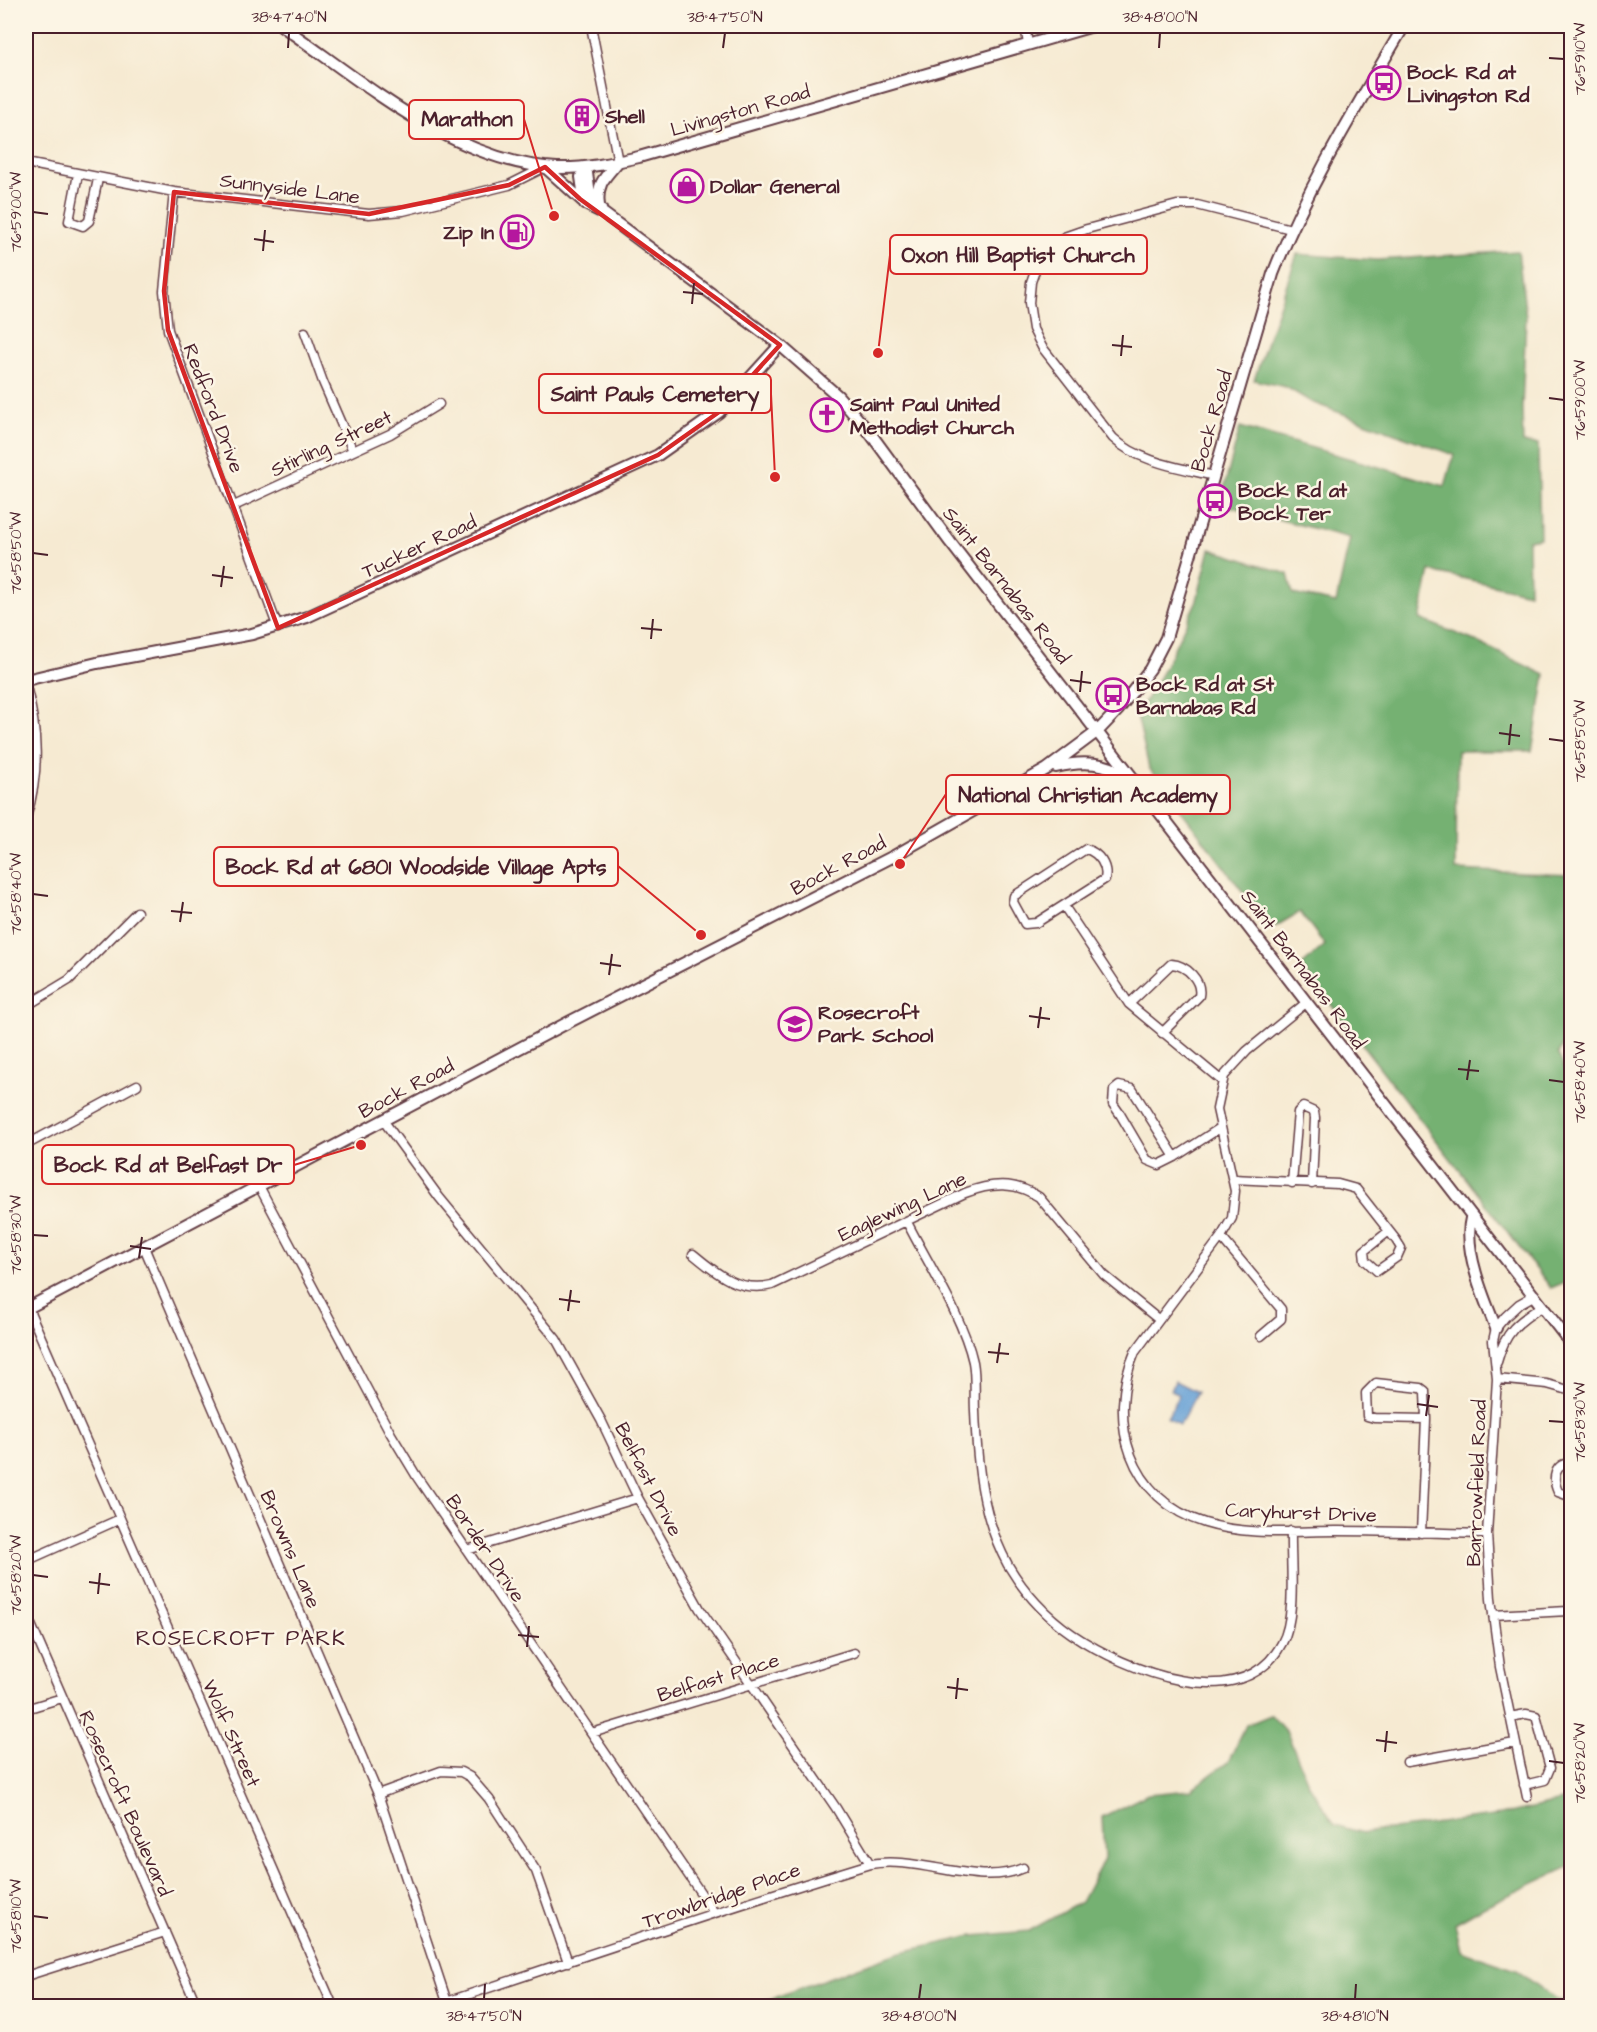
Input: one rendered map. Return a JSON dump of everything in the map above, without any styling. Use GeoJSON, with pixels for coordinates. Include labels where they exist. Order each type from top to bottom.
{"type":"FeatureCollection","features":[{"type":"Feature","properties":{"kind":"main road","name":"Livingston Road"},"geometry":{"type":"LineString","coordinates":[[282,26],[434,129],[495,155],[545,167],[585,167],[618,162],[1093,26]]}},
{"type":"Feature","properties":{"kind":"main road","name":"Bock Road"},"geometry":{"type":"LineString","coordinates":[[26,1307],[892,857],[1047,769],[1098,731],[1139,685],[1166,638],[1259,316],[1291,229],[1356,107],[1404,26]]}},
{"type":"Feature","properties":{"kind":"main road"},"geometry":{"type":"LineString","coordinates":[[595,207],[601,181],[618,162]]}},
{"type":"Feature","properties":{"kind":"main road","name":"Saint Barnabas Road"},"geometry":{"type":"LineString","coordinates":[[545,167],[780,345],[850,408],[950,542],[1137,781],[1471,1218],[1535,1295],[1572,1345]]}},
{"type":"Feature","properties":{"kind":"main road"},"geometry":{"type":"LineString","coordinates":[[585,167],[581,177],[595,207]]}},
{"type":"Feature","properties":{"kind":"main road","name":"Tucker Road"},"geometry":{"type":"LineString","coordinates":[[26,680],[97,663],[278,628],[652,458],[685,438],[719,412],[780,345]]}},
{"type":"Feature","properties":{"kind":"main road"},"geometry":{"type":"LineString","coordinates":[[1047,769],[1075,762],[1100,763],[1137,781]]}},
{"type":"Feature","properties":{"kind":"main road"},"geometry":{"type":"LineString","coordinates":[[1471,1218],[1468,1231],[1469,1246],[1496,1328]]}},
{"type":"Feature","properties":{"kind":"street"},"geometry":{"type":"LineString","coordinates":[[591,26],[618,162]]}},
{"type":"Feature","properties":{"kind":"street"},"geometry":{"type":"LineString","coordinates":[[1025,26],[1028,44]]}},
{"type":"Feature","properties":{"kind":"street","name":"Sunnyside Lane"},"geometry":{"type":"LineString","coordinates":[[26,163],[98,179],[174,192],[369,214],[403,211],[506,186],[545,167]]}},
{"type":"Feature","properties":{"kind":"street"},"geometry":{"type":"LineString","coordinates":[[78,174],[69,221],[74,225],[83,226],[89,221],[98,179]]}},
{"type":"Feature","properties":{"kind":"street","name":"Redford Drive"},"geometry":{"type":"LineString","coordinates":[[174,192],[164,291],[167,322],[177,358],[278,628]]}},
{"type":"Feature","properties":{"kind":"street"},"geometry":{"type":"LineString","coordinates":[[1214,476],[1141,456],[1124,448],[1113,438],[1036,337],[1029,303],[1034,273],[1048,250],[1064,237],[1116,220],[1177,205],[1197,205],[1291,229]]}},
{"type":"Feature","properties":{"kind":"street"},"geometry":{"type":"LineString","coordinates":[[305,332],[323,382],[353,452]]}},
{"type":"Feature","properties":{"kind":"street","name":"Stirling Street"},"geometry":{"type":"LineString","coordinates":[[234,506],[353,452],[397,430],[439,404]]}},
{"type":"Feature","properties":{"kind":"street"},"geometry":{"type":"LineString","coordinates":[[26,686],[35,721],[37,752],[34,793],[26,819]]}},
{"type":"Feature","properties":{"kind":"street"},"geometry":{"type":"LineString","coordinates":[[1092,851],[1099,856],[1105,868],[1105,879],[1064,906],[1030,925],[1021,919],[1013,902],[1018,892],[1079,852],[1092,851]]}},
{"type":"Feature","properties":{"kind":"street"},"geometry":{"type":"LineString","coordinates":[[1064,906],[1129,1004],[1222,1081],[1232,1065],[1247,1050],[1307,1002]]}},
{"type":"Feature","properties":{"kind":"street"},"geometry":{"type":"LineString","coordinates":[[26,1006],[69,980],[137,912]]}},
{"type":"Feature","properties":{"kind":"street"},"geometry":{"type":"LineString","coordinates":[[1129,1004],[1171,964],[1187,969],[1198,982],[1199,996],[1162,1033]]}},
{"type":"Feature","properties":{"kind":"street","name":"Caryhurst Drive"},"geometry":{"type":"LineString","coordinates":[[1222,1081],[1218,1102],[1220,1128],[1233,1179],[1233,1212],[1221,1237],[1158,1319],[1135,1353],[1127,1371],[1121,1414],[1126,1442],[1140,1472],[1161,1498],[1197,1520],[1229,1528],[1487,1534]]}},
{"type":"Feature","properties":{"kind":"street"},"geometry":{"type":"LineString","coordinates":[[26,1145],[136,1085]]}},
{"type":"Feature","properties":{"kind":"street"},"geometry":{"type":"LineString","coordinates":[[1175,1157],[1132,1089],[1119,1086],[1114,1090],[1113,1104],[1147,1160],[1159,1165],[1175,1157],[1220,1128]]}},
{"type":"Feature","properties":{"kind":"street"},"geometry":{"type":"LineString","coordinates":[[1292,1183],[1299,1108],[1309,1108],[1315,1118],[1312,1184]]}},
{"type":"Feature","properties":{"kind":"street","name":"Belfast Drive"},"geometry":{"type":"LineString","coordinates":[[383,1120],[439,1197],[556,1339],[601,1420],[638,1498],[700,1609],[836,1808],[870,1864]]}},
{"type":"Feature","properties":{"kind":"street"},"geometry":{"type":"LineString","coordinates":[[1233,1179],[1354,1188],[1389,1231],[1401,1250],[1400,1255],[1383,1269],[1372,1270],[1363,1256],[1369,1246],[1389,1231]]}},
{"type":"Feature","properties":{"kind":"street","name":"Eaglewing Lane"},"geometry":{"type":"LineString","coordinates":[[693,1254],[726,1280],[739,1285],[765,1287],[798,1275],[980,1187],[1005,1184],[1028,1190],[1045,1203],[1104,1275],[1158,1319]]}},
{"type":"Feature","properties":{"kind":"street","name":"Border Drive"},"geometry":{"type":"LineString","coordinates":[[260,1186],[391,1434],[467,1550],[713,1911]]}},
{"type":"Feature","properties":{"kind":"street"},"geometry":{"type":"LineString","coordinates":[[908,1222],[960,1327],[972,1361],[979,1471],[995,1537],[1009,1565],[1028,1594],[1072,1634],[1143,1670],[1171,1678],[1217,1682],[1250,1675],[1273,1657],[1286,1632],[1290,1613],[1291,1531]]}},
{"type":"Feature","properties":{"kind":"street"},"geometry":{"type":"LineString","coordinates":[[1221,1237],[1282,1313],[1281,1319],[1261,1335]]}},
{"type":"Feature","properties":{"kind":"street","name":"Browns Lane"},"geometry":{"type":"LineString","coordinates":[[144,1247],[378,1794],[447,2002]]}},
{"type":"Feature","properties":{"kind":"street"},"geometry":{"type":"LineString","coordinates":[[1496,1328],[1512,1310],[1535,1295]]}},
{"type":"Feature","properties":{"kind":"street","name":"Barrowfield Road"},"geometry":{"type":"LineString","coordinates":[[1497,1365],[1502,1344],[1518,1321],[1543,1306]]}},
{"type":"Feature","properties":{"kind":"street","name":"Wolf Street"},"geometry":{"type":"LineString","coordinates":[[26,1307],[333,2007]]}},
{"type":"Feature","properties":{"kind":"street","name":"Barrowfield Road"},"geometry":{"type":"LineString","coordinates":[[1496,1328],[1493,1341],[1497,1379],[1487,1534],[1493,1615],[1510,1717],[1527,1797]]}},
{"type":"Feature","properties":{"kind":"street"},"geometry":{"type":"LineString","coordinates":[[1497,1379],[1547,1384],[1572,1391]]}},
{"type":"Feature","properties":{"kind":"street"},"geometry":{"type":"LineString","coordinates":[[1421,1533],[1426,1419],[1425,1391],[1422,1388],[1376,1383],[1366,1393],[1367,1416],[1426,1419]]}},
{"type":"Feature","properties":{"kind":"street"},"geometry":{"type":"LineString","coordinates":[[1569,1497],[1558,1492],[1555,1477],[1557,1468],[1562,1464],[1572,1463]]}},
{"type":"Feature","properties":{"kind":"street"},"geometry":{"type":"LineString","coordinates":[[467,1550],[638,1498]]}},
{"type":"Feature","properties":{"kind":"street"},"geometry":{"type":"LineString","coordinates":[[26,1561],[120,1519]]}},
{"type":"Feature","properties":{"kind":"street"},"geometry":{"type":"LineString","coordinates":[[1493,1615],[1568,1611]]}},
{"type":"Feature","properties":{"kind":"street","name":"Rosecroft Boulevard"},"geometry":{"type":"LineString","coordinates":[[26,1613],[197,2007]]}},
{"type":"Feature","properties":{"kind":"street","name":"Belfast Place"},"geometry":{"type":"LineString","coordinates":[[592,1733],[854,1653]]}},
{"type":"Feature","properties":{"kind":"street"},"geometry":{"type":"LineString","coordinates":[[26,1709],[62,1698]]}},
{"type":"Feature","properties":{"kind":"street"},"geometry":{"type":"LineString","coordinates":[[1510,1717],[1526,1714],[1536,1716],[1550,1768],[1545,1780],[1524,1785]]}},
{"type":"Feature","properties":{"kind":"street"},"geometry":{"type":"LineString","coordinates":[[1407,1762],[1515,1743]]}},
{"type":"Feature","properties":{"kind":"street"},"geometry":{"type":"LineString","coordinates":[[378,1794],[441,1770],[461,1772],[470,1776],[489,1799],[536,1870],[568,1962]]}},
{"type":"Feature","properties":{"kind":"street","name":"Trowbridge Place"},"geometry":{"type":"LineString","coordinates":[[435,2007],[636,1941],[713,1911],[870,1864],[897,1861],[993,1875],[1023,1868]]}},
{"type":"Feature","properties":{"kind":"street"},"geometry":{"type":"LineString","coordinates":[[26,1976],[165,1932]]}},
{"type":"Feature","properties":{"kind":"highlighted area"},"geometry":{"type":"Polygon","coordinates":[[[545,167],[580,199],[780,345],[719,412],[658,455],[278,628],[168,330],[164,291],[174,192],[369,214],[509,185],[545,167]]]}},
{"type":"Feature","properties":{"kind":"green space"},"geometry":{"type":"Polygon","coordinates":[[[1518,251],[1526,317],[1522,408],[1523,443],[1538,444],[1540,538],[1528,540],[1529,593],[1430,571],[1420,619],[1475,641],[1545,675],[1532,751],[1457,751],[1456,870],[1571,875],[1571,1029],[1558,1054],[1571,1084],[1572,1279],[1551,1288],[1301,966],[1325,945],[1300,912],[1271,929],[1149,768],[1137,715],[1165,667],[1197,600],[1210,549],[1288,574],[1293,594],[1336,603],[1350,538],[1220,504],[1240,427],[1445,486],[1454,455],[1311,402],[1286,387],[1254,380],[1297,254],[1377,260],[1518,251]]]}},
{"type":"Feature","properties":{"kind":"green space"},"geometry":{"type":"Polygon","coordinates":[[[1271,1715],[1287,1733],[1309,1785],[1335,1825],[1363,1833],[1501,1815],[1571,1799],[1571,1866],[1485,1906],[1455,1923],[1461,1951],[1516,1970],[1556,1999],[1571,2001],[1571,2006],[751,2006],[897,1953],[973,1936],[1029,1931],[1081,1902],[1104,1859],[1102,1817],[1148,1794],[1190,1790],[1228,1762],[1246,1725],[1271,1715]]]}},
{"type":"Feature","properties":{"kind":"water"},"geometry":{"type":"Polygon","coordinates":[[[1175,1381],[1197,1392],[1180,1425],[1167,1418],[1179,1395],[1171,1390],[1175,1381]]]}},
{"type":"Feature","properties":{"kind":"place","name":"Bock Rd at Livingston Rd"},"geometry":{"type":"Point","coordinates":[1384,83]}},
{"type":"Feature","properties":{"kind":"place","name":"Shell"},"geometry":{"type":"Point","coordinates":[582,116]}},
{"type":"Feature","properties":{"kind":"place","name":"Dollar General"},"geometry":{"type":"Point","coordinates":[687,186]}},
{"type":"Feature","properties":{"kind":"place","name":"Marathon"},"geometry":{"type":"Point","coordinates":[554,216]}},
{"type":"Feature","properties":{"kind":"place","name":"Zip In"},"geometry":{"type":"Point","coordinates":[517,232]}},
{"type":"Feature","properties":{"kind":"place","name":"Oxon Hill Baptist Church"},"geometry":{"type":"Point","coordinates":[878,353]}},
{"type":"Feature","properties":{"kind":"place","name":"Saint Paul United Methodist Church"},"geometry":{"type":"Point","coordinates":[827,415]}},
{"type":"Feature","properties":{"kind":"place","name":"Saint Pauls Cemetery"},"geometry":{"type":"Point","coordinates":[775,477]}},
{"type":"Feature","properties":{"kind":"place","name":"Bock Rd at Bock Ter"},"geometry":{"type":"Point","coordinates":[1215,501]}},
{"type":"Feature","properties":{"kind":"place","name":"Bock Rd at St Barnabas Rd"},"geometry":{"type":"Point","coordinates":[1113,695]}},
{"type":"Feature","properties":{"kind":"place","name":"National Christian Academy"},"geometry":{"type":"Point","coordinates":[900,864]}},
{"type":"Feature","properties":{"kind":"place","name":"Bock Rd at 6801 Woodside Village Apts"},"geometry":{"type":"Point","coordinates":[701,935]}},
{"type":"Feature","properties":{"kind":"place","name":"Rosecroft Park School"},"geometry":{"type":"Point","coordinates":[795,1024]}},
{"type":"Feature","properties":{"kind":"place","name":"Bock Rd at Belfast Dr"},"geometry":{"type":"Point","coordinates":[361,1145]}},
{"type":"Feature","properties":{"kind":"district","name":"ROSECROFT PARK"},"geometry":{"type":"Point","coordinates":[241,1638]}}]}
